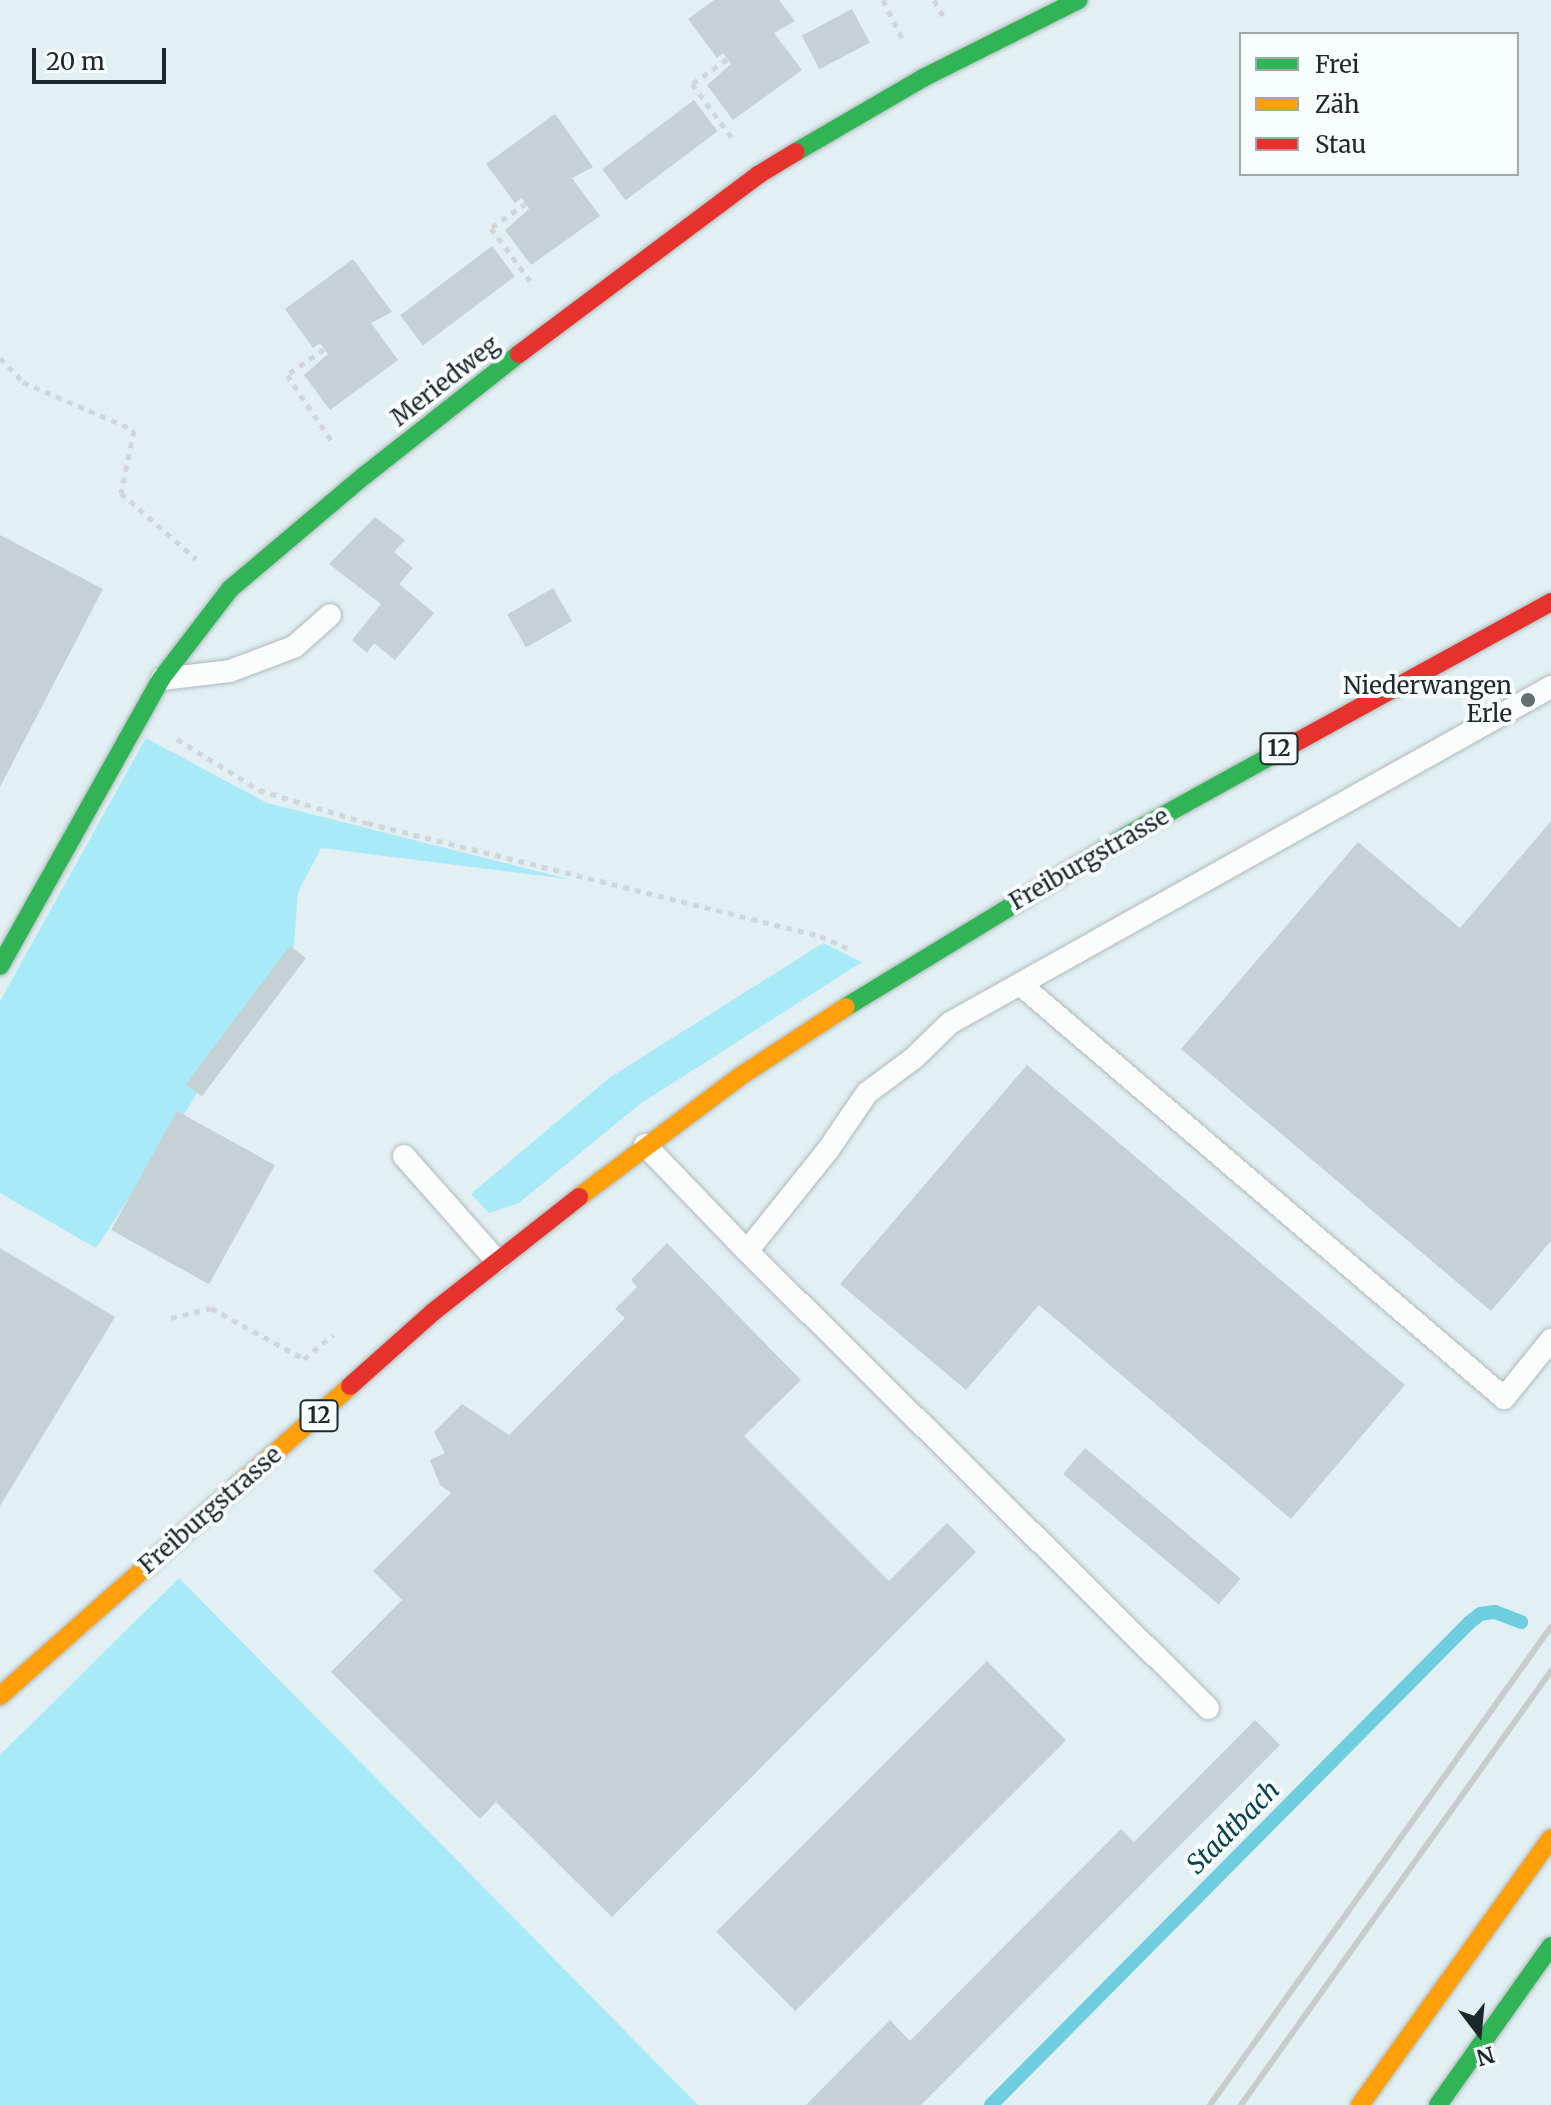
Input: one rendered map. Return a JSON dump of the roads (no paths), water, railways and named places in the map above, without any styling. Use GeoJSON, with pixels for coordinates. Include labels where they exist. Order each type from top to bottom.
{"type":"FeatureCollection","features":[{"type":"Feature","properties":{"kind":"main road","name":"Meriedweg"},"geometry":{"type":"LineString","coordinates":[[0,966],[161,679],[230,589],[365,475],[559,322],[758,175],[923,78],[1079,0]]}},
{"type":"Feature","properties":{"kind":"main road","name":"Freiburgstrasse"},"geometry":{"type":"LineString","coordinates":[[0,1696],[433,1312],[645,1145],[817,1024],[899,972],[1241,771],[1551,602]]}},
{"type":"Feature","properties":{"kind":"main road"},"geometry":{"type":"LineString","coordinates":[[1360,2105],[1551,1838]]}},
{"type":"Feature","properties":{"kind":"main road"},"geometry":{"type":"LineString","coordinates":[[1438,2105],[1551,1946]]}},
{"type":"Feature","properties":{"kind":"lane"},"geometry":{"type":"LineString","coordinates":[[161,679],[230,671],[294,647],[330,615]]}},
{"type":"Feature","properties":{"kind":"lane"},"geometry":{"type":"LineString","coordinates":[[747,1251],[828,1150],[867,1093],[914,1058],[950,1023],[1551,687]]}},
{"type":"Feature","properties":{"kind":"lane"},"geometry":{"type":"LineString","coordinates":[[1020,984],[1504,1398],[1551,1340]]}},
{"type":"Feature","properties":{"kind":"lane"},"geometry":{"type":"LineString","coordinates":[[645,1145],[747,1251],[1208,1708]]}},
{"type":"Feature","properties":{"kind":"lane"},"geometry":{"type":"LineString","coordinates":[[404,1156],[497,1261]]}},
{"type":"Feature","properties":{"kind":"waterway","name":"Stadtbach"},"geometry":{"type":"LineString","coordinates":[[991,2105],[1469,1623],[1480,1614],[1495,1612],[1521,1622]]}},
{"type":"Feature","properties":{"kind":"railway"},"geometry":{"type":"LineString","coordinates":[[1210,2105],[1551,1627]]}},
{"type":"Feature","properties":{"kind":"railway"},"geometry":{"type":"LineString","coordinates":[[1241,2105],[1551,1671]]}},
{"type":"Feature","properties":{"kind":"place","name":"Niederwangen Erle"},"geometry":{"type":"Point","coordinates":[1528,700]}}]}
